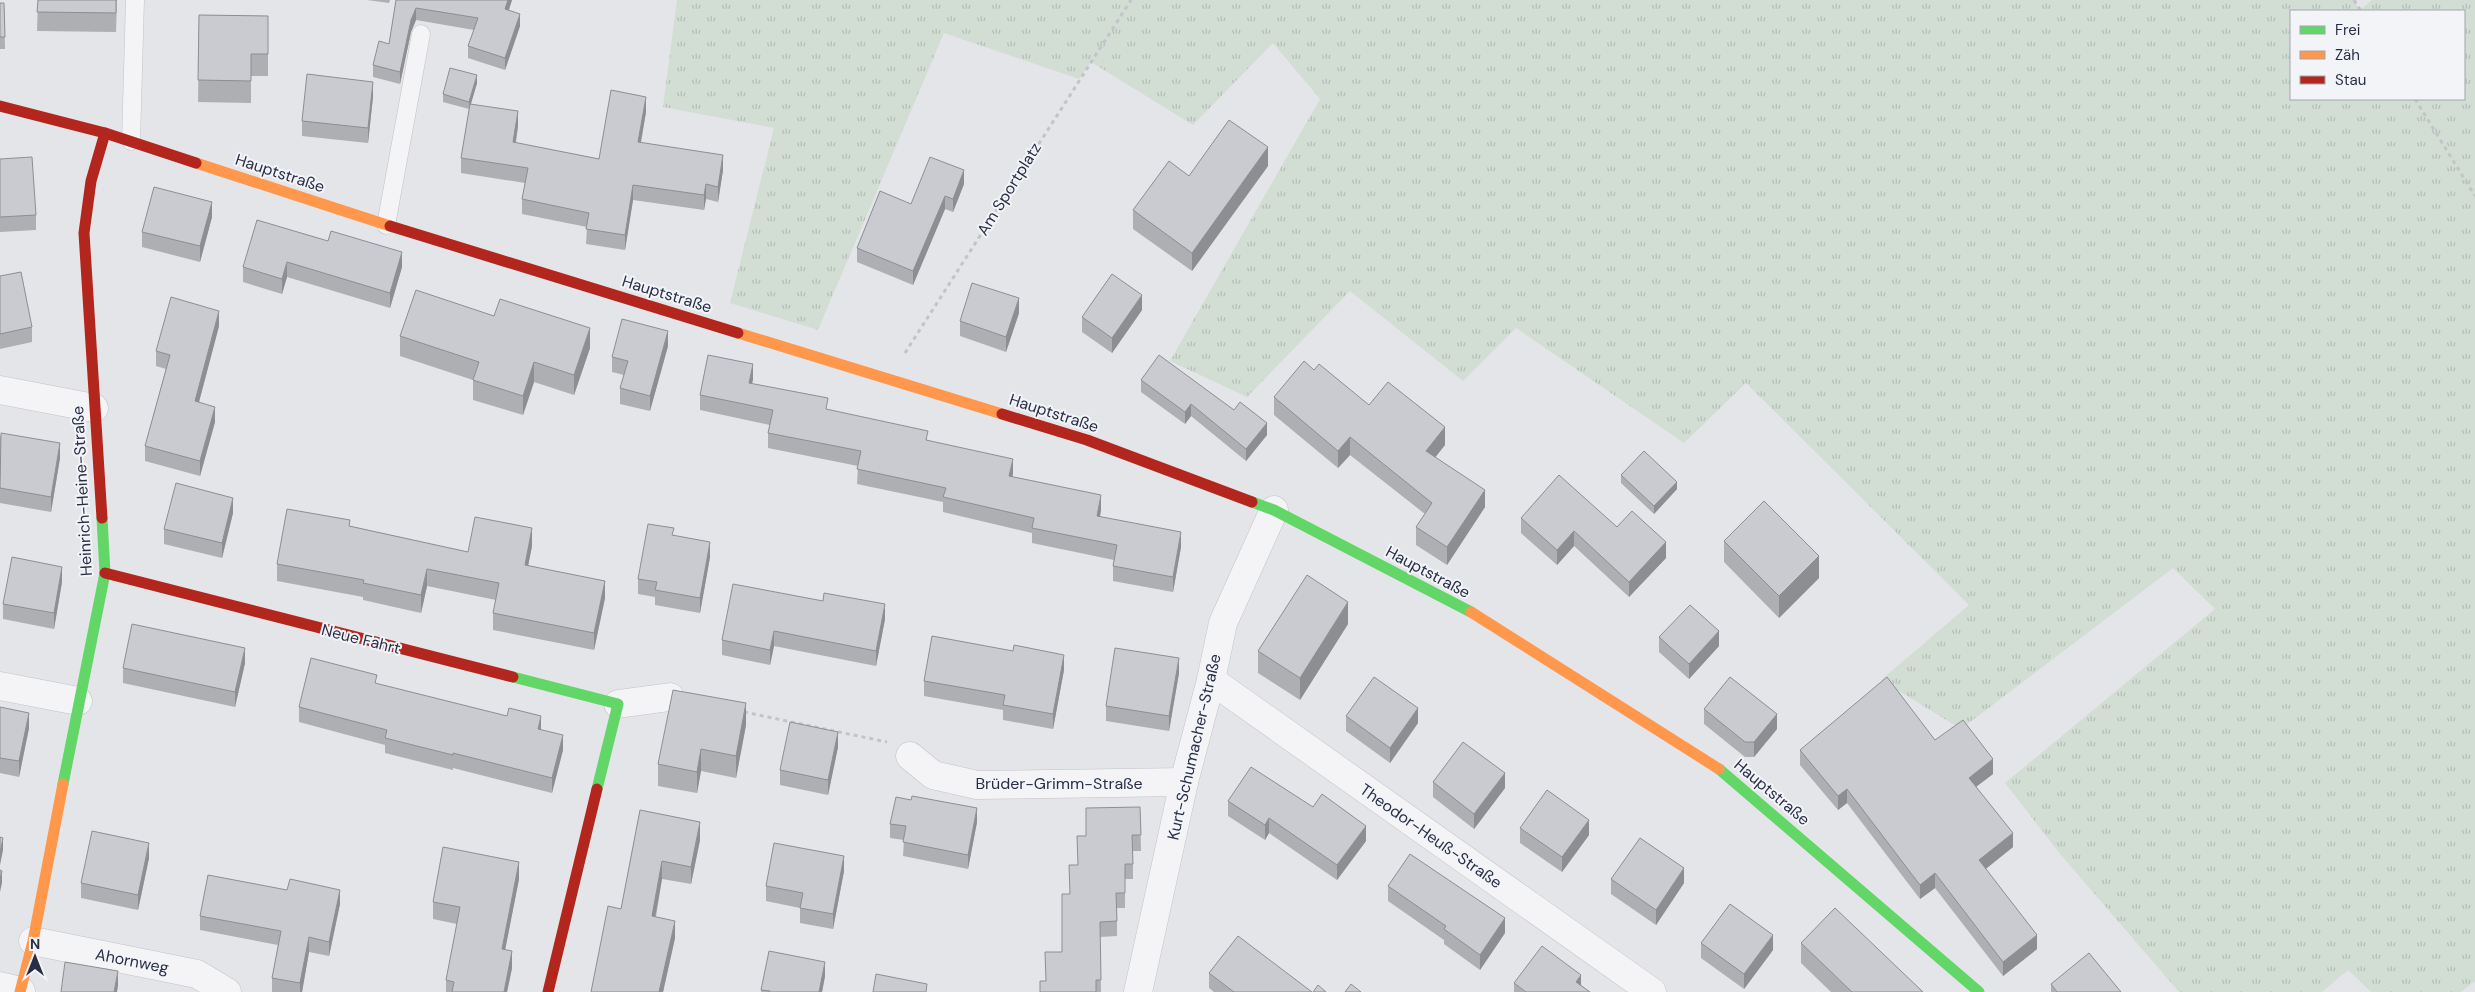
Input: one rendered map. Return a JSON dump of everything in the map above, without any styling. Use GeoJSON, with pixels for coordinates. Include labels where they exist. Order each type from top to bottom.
{"type":"FeatureCollection","features":[{"type":"Feature","properties":{"kind":"street","name":"Hauptstraße"},"geometry":{"type":"LineString","coordinates":[[0,106],[105,133],[386,225],[1087,440],[1274,510],[1478,616],[1726,774],[1980,992]]}},
{"type":"Feature","properties":{"kind":"street","name":"Heinrich-Heine-Straße"},"geometry":{"type":"LineString","coordinates":[[14,990],[33,941],[78,700],[105,573],[84,233],[91,180],[105,133]]}},
{"type":"Feature","properties":{"kind":"street"},"geometry":{"type":"LineString","coordinates":[[0,390],[94,408]]}},
{"type":"Feature","properties":{"kind":"street","name":"Kurt-Schumacher-Straße"},"geometry":{"type":"LineString","coordinates":[[1138,992],[1184,782],[1211,680],[1223,623],[1274,510]]}},
{"type":"Feature","properties":{"kind":"street","name":"Neue Fahrt"},"geometry":{"type":"LineString","coordinates":[[105,573],[618,704],[670,697]]}},
{"type":"Feature","properties":{"kind":"street","name":"Theodor-Heuß-Straße"},"geometry":{"type":"LineString","coordinates":[[1211,680],[1652,992]]}},
{"type":"Feature","properties":{"kind":"street"},"geometry":{"type":"LineString","coordinates":[[0,686],[78,700]]}},
{"type":"Feature","properties":{"kind":"street"},"geometry":{"type":"LineString","coordinates":[[548,992],[618,704]]}},
{"type":"Feature","properties":{"kind":"street","name":"Brüder-Grimm-Straße"},"geometry":{"type":"LineString","coordinates":[[910,756],[933,774],[977,785],[1184,782]]}},
{"type":"Feature","properties":{"kind":"street","name":"Ahornweg"},"geometry":{"type":"LineString","coordinates":[[33,941],[197,974],[228,992]]}},
{"type":"Feature","properties":{"kind":"lane"},"geometry":{"type":"LineString","coordinates":[[131,141],[135,0]]}},
{"type":"Feature","properties":{"kind":"lane"},"geometry":{"type":"LineString","coordinates":[[386,225],[421,34]]}},
{"type":"Feature","properties":{"kind":"path","name":"Am Sportplatz"},"geometry":{"type":"LineString","coordinates":[[889,378],[1131,0]]}},
{"type":"Feature","properties":{"kind":"path"},"geometry":{"type":"LineString","coordinates":[[2416,100],[2475,196]]}},
{"type":"Feature","properties":{"kind":"path"},"geometry":{"type":"LineString","coordinates":[[737,710],[885,741],[910,756]]}},
{"type":"Feature","properties":{"kind":"green space"},"geometry":{"type":"Polygon","coordinates":[[[677,0],[2354,0],[2360,10],[2372,0],[2475,0],[2475,981],[2461,992],[2371,992],[2348,970],[2322,992],[2179,992],[2061,855],[2005,783],[2215,609],[2173,568],[1961,729],[1881,680],[1969,605],[1746,383],[1684,443],[1516,328],[1463,381],[1350,291],[1247,397],[1170,361],[1320,99],[1273,43],[1193,125],[1091,62],[1079,79],[944,33],[818,330],[730,303],[774,128],[663,107],[677,0]]]}},
{"type":"Feature","properties":{"kind":"building"},"geometry":{"type":"Polygon","coordinates":[[[38,0],[116,0],[116,13],[37,12],[38,0]]]}},
{"type":"Feature","properties":{"kind":"building"},"geometry":{"type":"Polygon","coordinates":[[[396,0],[508,0],[505,9],[520,14],[505,58],[468,46],[478,18],[416,8],[411,20],[400,72],[373,65],[379,41],[389,44],[396,0]]]}},
{"type":"Feature","properties":{"kind":"building"},"geometry":{"type":"Polygon","coordinates":[[[0,3],[4,3],[5,37],[0,37],[0,3]]]}},
{"type":"Feature","properties":{"kind":"building"},"geometry":{"type":"Polygon","coordinates":[[[199,15],[268,16],[268,54],[251,54],[251,81],[198,80],[199,15]]]}},
{"type":"Feature","properties":{"kind":"building"},"geometry":{"type":"Polygon","coordinates":[[[450,68],[477,75],[469,102],[443,94],[450,68]]]}},
{"type":"Feature","properties":{"kind":"building"},"geometry":{"type":"Polygon","coordinates":[[[307,74],[373,82],[368,128],[302,121],[307,74]]]}},
{"type":"Feature","properties":{"kind":"building"},"geometry":{"type":"Polygon","coordinates":[[[611,90],[646,97],[638,142],[723,155],[718,187],[706,184],[704,195],[633,185],[625,235],[586,229],[589,213],[522,199],[528,168],[461,158],[470,104],[518,111],[513,142],[599,159],[611,90]]]}},
{"type":"Feature","properties":{"kind":"building"},"geometry":{"type":"Polygon","coordinates":[[[1229,120],[1268,147],[1192,253],[1133,210],[1169,161],[1189,176],[1229,120]]]}},
{"type":"Feature","properties":{"kind":"building"},"geometry":{"type":"Polygon","coordinates":[[[32,157],[36,215],[0,217],[0,159],[32,157]]]}},
{"type":"Feature","properties":{"kind":"building"},"geometry":{"type":"Polygon","coordinates":[[[930,157],[964,170],[953,199],[945,196],[913,271],[857,248],[880,191],[911,204],[930,157]]]}},
{"type":"Feature","properties":{"kind":"building"},"geometry":{"type":"Polygon","coordinates":[[[154,187],[212,202],[200,246],[142,232],[154,187]]]}},
{"type":"Feature","properties":{"kind":"building"},"geometry":{"type":"Polygon","coordinates":[[[257,220],[328,241],[331,231],[402,252],[390,293],[287,262],[282,279],[243,267],[257,220]]]}},
{"type":"Feature","properties":{"kind":"building"},"geometry":{"type":"Polygon","coordinates":[[[21,272],[32,327],[0,334],[0,276],[21,272]]]}},
{"type":"Feature","properties":{"kind":"building"},"geometry":{"type":"Polygon","coordinates":[[[1112,274],[1142,295],[1112,338],[1082,317],[1112,274]]]}},
{"type":"Feature","properties":{"kind":"building"},"geometry":{"type":"Polygon","coordinates":[[[972,283],[1019,298],[1006,337],[960,321],[972,283]]]}},
{"type":"Feature","properties":{"kind":"building"},"geometry":{"type":"Polygon","coordinates":[[[416,290],[494,316],[500,299],[590,328],[574,375],[534,362],[523,396],[473,380],[479,362],[400,336],[416,290]]]}},
{"type":"Feature","properties":{"kind":"building"},"geometry":{"type":"Polygon","coordinates":[[[171,297],[219,311],[195,401],[215,407],[200,461],[145,446],[170,355],[156,351],[171,297]]]}},
{"type":"Feature","properties":{"kind":"building"},"geometry":{"type":"Polygon","coordinates":[[[622,319],[668,331],[650,396],[620,388],[628,361],[612,357],[622,319]]]}},
{"type":"Feature","properties":{"kind":"building"},"geometry":{"type":"Polygon","coordinates":[[[708,355],[753,364],[749,383],[828,398],[826,409],[928,431],[926,440],[1013,459],[1009,476],[1101,495],[1097,516],[1181,532],[1173,577],[1113,566],[1117,545],[1032,528],[1034,518],[943,497],[946,488],[857,469],[861,451],[768,433],[773,410],[700,395],[708,355]]]}},
{"type":"Feature","properties":{"kind":"building"},"geometry":{"type":"Polygon","coordinates":[[[1159,355],[1234,410],[1240,402],[1267,423],[1246,449],[1191,404],[1185,412],[1141,380],[1159,355]]]}},
{"type":"Feature","properties":{"kind":"building"},"geometry":{"type":"Polygon","coordinates":[[[1304,361],[1314,370],[1319,364],[1369,405],[1388,382],[1445,427],[1426,451],[1485,490],[1447,547],[1416,527],[1432,503],[1350,437],[1338,451],[1274,397],[1304,361]]]}},
{"type":"Feature","properties":{"kind":"building"},"geometry":{"type":"Polygon","coordinates":[[[1,433],[60,443],[51,497],[0,488],[1,433]]]}},
{"type":"Feature","properties":{"kind":"building"},"geometry":{"type":"Polygon","coordinates":[[[1644,451],[1677,482],[1654,506],[1621,475],[1644,451]]]}},
{"type":"Feature","properties":{"kind":"building"},"geometry":{"type":"Polygon","coordinates":[[[1559,475],[1617,527],[1632,511],[1666,542],[1629,582],[1574,531],[1557,550],[1521,518],[1559,475]]]}},
{"type":"Feature","properties":{"kind":"building"},"geometry":{"type":"Polygon","coordinates":[[[176,483],[233,498],[222,543],[164,529],[176,483]]]}},
{"type":"Feature","properties":{"kind":"building"},"geometry":{"type":"Polygon","coordinates":[[[1764,501],[1819,556],[1779,596],[1724,541],[1764,501]]]}},
{"type":"Feature","properties":{"kind":"building"},"geometry":{"type":"Polygon","coordinates":[[[287,509],[350,520],[349,526],[468,552],[475,517],[532,528],[525,565],[605,581],[594,633],[493,613],[499,583],[427,569],[421,595],[363,583],[364,580],[277,564],[287,509]]]}},
{"type":"Feature","properties":{"kind":"building"},"geometry":{"type":"Polygon","coordinates":[[[648,524],[674,528],[672,535],[710,542],[700,598],[655,590],[657,582],[638,579],[648,524]]]}},
{"type":"Feature","properties":{"kind":"building"},"geometry":{"type":"Polygon","coordinates":[[[12,557],[62,567],[54,613],[3,604],[12,557]]]}},
{"type":"Feature","properties":{"kind":"building"},"geometry":{"type":"Polygon","coordinates":[[[1307,575],[1348,602],[1300,678],[1258,651],[1307,575]]]}},
{"type":"Feature","properties":{"kind":"building"},"geometry":{"type":"Polygon","coordinates":[[[733,584],[823,601],[824,593],[885,604],[876,651],[774,631],[770,650],[722,640],[733,584]]]}},
{"type":"Feature","properties":{"kind":"building"},"geometry":{"type":"Polygon","coordinates":[[[1690,605],[1719,631],[1689,664],[1659,637],[1690,605]]]}},
{"type":"Feature","properties":{"kind":"building"},"geometry":{"type":"Polygon","coordinates":[[[132,624],[245,648],[235,692],[123,668],[132,624]]]}},
{"type":"Feature","properties":{"kind":"building"},"geometry":{"type":"Polygon","coordinates":[[[932,636],[1013,651],[1014,645],[1064,655],[1053,714],[1003,705],[1005,695],[924,681],[932,636]]]}},
{"type":"Feature","properties":{"kind":"building"},"geometry":{"type":"Polygon","coordinates":[[[1115,648],[1179,658],[1169,716],[1106,706],[1115,648]]]}},
{"type":"Feature","properties":{"kind":"building"},"geometry":{"type":"Polygon","coordinates":[[[311,658],[377,675],[375,683],[507,716],[509,708],[541,716],[538,729],[563,735],[552,778],[385,738],[387,730],[299,707],[311,658]]]}},
{"type":"Feature","properties":{"kind":"building"},"geometry":{"type":"Polygon","coordinates":[[[1374,677],[1418,708],[1390,748],[1346,716],[1374,677]]]}},
{"type":"Feature","properties":{"kind":"building"},"geometry":{"type":"Polygon","coordinates":[[[1730,677],[1777,714],[1754,742],[1745,742],[1704,709],[1730,677]]]}},
{"type":"Feature","properties":{"kind":"building"},"geometry":{"type":"Polygon","coordinates":[[[1887,677],[1935,740],[1963,720],[1993,759],[1969,778],[2013,833],[1979,860],[2037,935],[2003,962],[1935,873],[1920,885],[1847,789],[1838,796],[1800,750],[1887,677]]]}},
{"type":"Feature","properties":{"kind":"building"},"geometry":{"type":"Polygon","coordinates":[[[673,690],[746,703],[736,756],[701,749],[697,772],[658,764],[673,690]]]}},
{"type":"Feature","properties":{"kind":"building"},"geometry":{"type":"Polygon","coordinates":[[[0,707],[29,713],[19,761],[0,758],[0,707]]]}},
{"type":"Feature","properties":{"kind":"building"},"geometry":{"type":"Polygon","coordinates":[[[790,722],[838,732],[828,780],[780,770],[790,722]]]}},
{"type":"Feature","properties":{"kind":"building"},"geometry":{"type":"Polygon","coordinates":[[[1463,742],[1505,773],[1474,814],[1433,782],[1463,742]]]}},
{"type":"Feature","properties":{"kind":"building"},"geometry":{"type":"Polygon","coordinates":[[[1251,767],[1313,807],[1322,794],[1366,826],[1337,865],[1269,818],[1265,825],[1228,801],[1251,767]]]}},
{"type":"Feature","properties":{"kind":"building"},"geometry":{"type":"Polygon","coordinates":[[[1547,790],[1589,820],[1562,857],[1520,828],[1547,790]]]}},
{"type":"Feature","properties":{"kind":"building"},"geometry":{"type":"Polygon","coordinates":[[[912,796],[977,808],[968,855],[903,842],[906,826],[890,824],[896,797],[911,800],[912,796]]]}},
{"type":"Feature","properties":{"kind":"building"},"geometry":{"type":"Polygon","coordinates":[[[1140,807],[1141,835],[1132,835],[1133,864],[1125,864],[1125,893],[1116,893],[1117,921],[1100,922],[1101,980],[1096,980],[1096,992],[1040,992],[1040,981],[1046,981],[1045,952],[1062,952],[1062,894],[1070,894],[1069,865],[1078,865],[1077,836],[1086,836],[1086,808],[1140,807]]]}},
{"type":"Feature","properties":{"kind":"building"},"geometry":{"type":"Polygon","coordinates":[[[640,810],[700,822],[691,867],[662,861],[652,916],[675,921],[659,992],[591,992],[608,906],[621,909],[640,810]]]}},
{"type":"Feature","properties":{"kind":"building"},"geometry":{"type":"Polygon","coordinates":[[[92,831],[149,843],[138,895],[81,883],[92,831]]]}},
{"type":"Feature","properties":{"kind":"building"},"geometry":{"type":"Polygon","coordinates":[[[0,837],[3,838],[0,853],[0,837]]]}},
{"type":"Feature","properties":{"kind":"building"},"geometry":{"type":"Polygon","coordinates":[[[1640,838],[1684,868],[1656,910],[1611,879],[1640,838]]]}},
{"type":"Feature","properties":{"kind":"building"},"geometry":{"type":"Polygon","coordinates":[[[774,843],[844,856],[833,914],[800,908],[803,893],[766,886],[774,843]]]}},
{"type":"Feature","properties":{"kind":"building"},"geometry":{"type":"Polygon","coordinates":[[[443,847],[519,862],[502,949],[512,951],[504,992],[452,992],[454,982],[446,980],[460,907],[433,902],[443,847]]]}},
{"type":"Feature","properties":{"kind":"building"},"geometry":{"type":"Polygon","coordinates":[[[1410,854],[1505,918],[1480,955],[1444,929],[1446,926],[1388,886],[1410,854]]]}},
{"type":"Feature","properties":{"kind":"building"},"geometry":{"type":"Polygon","coordinates":[[[208,875],[287,890],[290,879],[340,890],[329,942],[309,937],[300,983],[272,978],[281,931],[200,916],[208,875]]]}},
{"type":"Feature","properties":{"kind":"building"},"geometry":{"type":"Polygon","coordinates":[[[1730,904],[1773,935],[1744,974],[1701,943],[1730,904]]]}},
{"type":"Feature","properties":{"kind":"building"},"geometry":{"type":"Polygon","coordinates":[[[1835,908],[1923,992],[1852,992],[1801,943],[1835,908]]]}},
{"type":"Feature","properties":{"kind":"building"},"geometry":{"type":"Polygon","coordinates":[[[1238,936],[1312,992],[1234,992],[1209,973],[1238,936]]]}},
{"type":"Feature","properties":{"kind":"building"},"geometry":{"type":"Polygon","coordinates":[[[1542,946],[1581,975],[1576,982],[1590,992],[1526,992],[1514,983],[1542,946]]]}},
{"type":"Feature","properties":{"kind":"building"},"geometry":{"type":"Polygon","coordinates":[[[769,951],[825,962],[819,992],[769,992],[761,990],[769,951]]]}},
{"type":"Feature","properties":{"kind":"building"},"geometry":{"type":"Polygon","coordinates":[[[2089,953],[2121,992],[2057,992],[2051,984],[2089,953]]]}},
{"type":"Feature","properties":{"kind":"building"},"geometry":{"type":"Polygon","coordinates":[[[65,962],[118,971],[114,992],[61,992],[65,962]]]}},
{"type":"Feature","properties":{"kind":"building"},"geometry":{"type":"Polygon","coordinates":[[[876,974],[927,984],[926,992],[873,992],[876,974]]]}},
{"type":"Feature","properties":{"kind":"building"},"geometry":{"type":"Polygon","coordinates":[[[1351,984],[1361,992],[1345,992],[1351,984]]]}},
{"type":"Feature","properties":{"kind":"building"},"geometry":{"type":"Polygon","coordinates":[[[1318,985],[1326,992],[1313,992],[1318,985]]]}},
{"type":"Feature","properties":{"kind":"traffic: fast"},"geometry":{"type":"LineString","coordinates":[[1252,502],[1274,510],[1471,612]]}},
{"type":"Feature","properties":{"kind":"traffic: fast"},"geometry":{"type":"LineString","coordinates":[[63,784],[105,573],[102,518]]}},
{"type":"Feature","properties":{"kind":"traffic: fast"},"geometry":{"type":"LineString","coordinates":[[513,677],[618,704],[597,789]]}},
{"type":"Feature","properties":{"kind":"traffic: fast"},"geometry":{"type":"LineString","coordinates":[[1719,769],[1979,992]]}},
{"type":"Feature","properties":{"kind":"traffic: slow"},"geometry":{"type":"LineString","coordinates":[[196,163],[390,226]]}},
{"type":"Feature","properties":{"kind":"traffic: slow"},"geometry":{"type":"LineString","coordinates":[[738,333],[1002,414]]}},
{"type":"Feature","properties":{"kind":"traffic: slow"},"geometry":{"type":"LineString","coordinates":[[1471,612],[1719,769]]}},
{"type":"Feature","properties":{"kind":"traffic: slow"},"geometry":{"type":"LineString","coordinates":[[20,992],[33,941],[63,784]]}},
{"type":"Feature","properties":{"kind":"traffic: jam"},"geometry":{"type":"LineString","coordinates":[[0,106],[105,133],[196,163]]}},
{"type":"Feature","properties":{"kind":"traffic: jam"},"geometry":{"type":"LineString","coordinates":[[102,518],[84,233],[91,181],[105,133]]}},
{"type":"Feature","properties":{"kind":"traffic: jam"},"geometry":{"type":"LineString","coordinates":[[390,226],[738,333]]}},
{"type":"Feature","properties":{"kind":"traffic: jam"},"geometry":{"type":"LineString","coordinates":[[1002,414],[1087,440],[1252,502]]}},
{"type":"Feature","properties":{"kind":"traffic: jam"},"geometry":{"type":"LineString","coordinates":[[105,573],[513,677]]}},
{"type":"Feature","properties":{"kind":"traffic: jam"},"geometry":{"type":"LineString","coordinates":[[548,992],[597,789]]}}]}
